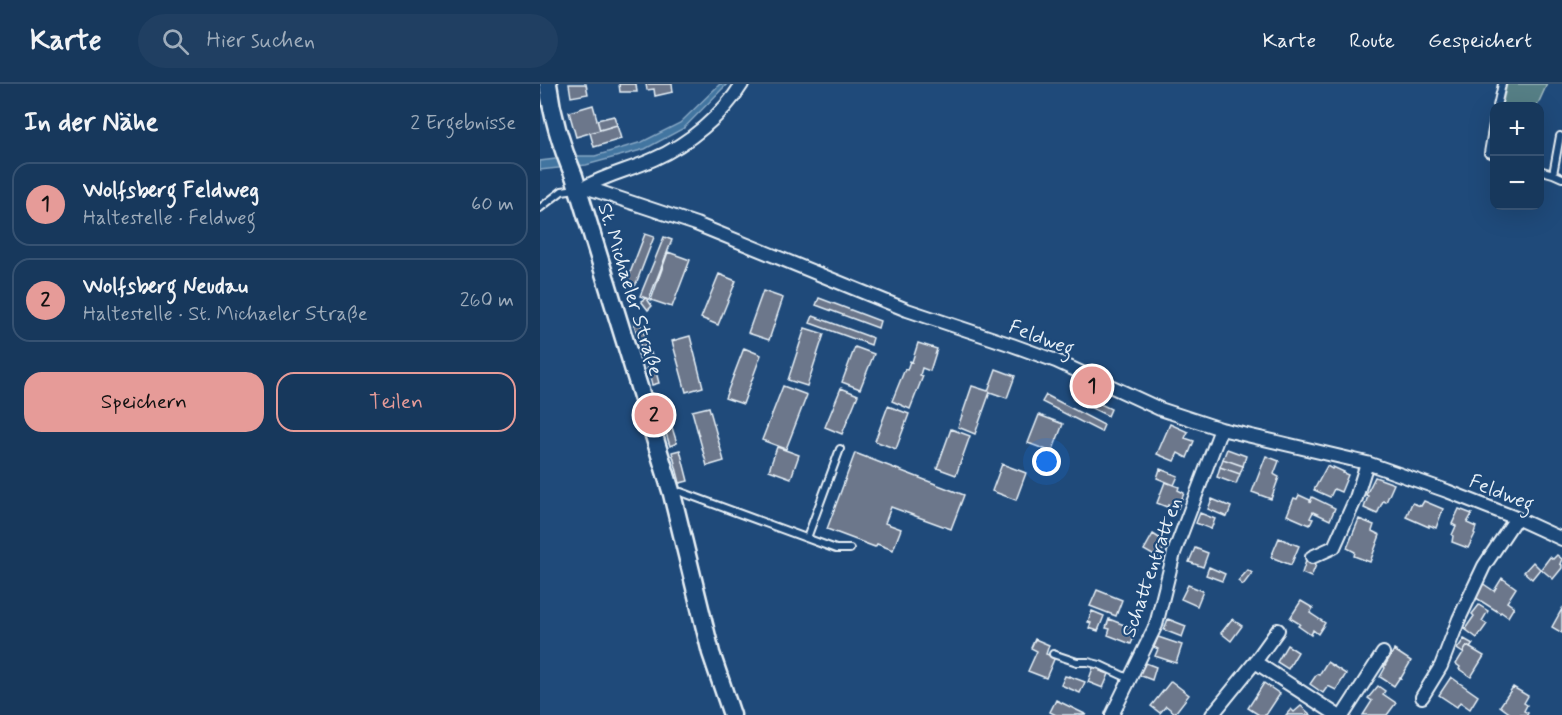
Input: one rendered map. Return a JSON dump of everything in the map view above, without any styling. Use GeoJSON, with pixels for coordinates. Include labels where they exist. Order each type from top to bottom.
{"type":"FeatureCollection","features":[{"type":"Feature","properties":{"kind":"main road","name":"St. Michaeler Straße"},"geometry":{"type":"LineString","coordinates":[[548,84],[545,106],[579,184],[672,494],[711,653],[732,715]]}},
{"type":"Feature","properties":{"kind":"street"},"geometry":{"type":"LineString","coordinates":[[579,184],[654,159],[692,137],[733,99],[742,84]]}},
{"type":"Feature","properties":{"kind":"street","name":"Feldweg"},"geometry":{"type":"LineString","coordinates":[[579,184],[696,224],[907,310],[1056,361],[1160,409],[1221,429],[1368,463],[1516,518],[1562,539]]}},
{"type":"Feature","properties":{"kind":"street","name":"Schattentratten"},"geometry":{"type":"LineString","coordinates":[[1112,715],[1156,625],[1174,553],[1221,429]]}},
{"type":"Feature","properties":{"kind":"street"},"geometry":{"type":"LineString","coordinates":[[1312,557],[1334,547],[1356,498],[1368,463]]}},
{"type":"Feature","properties":{"kind":"street"},"geometry":{"type":"LineString","coordinates":[[1422,697],[1441,666],[1458,619],[1484,566],[1516,518]]}},
{"type":"Feature","properties":{"kind":"street"},"geometry":{"type":"LineString","coordinates":[[1212,715],[1278,630]]}},
{"type":"Feature","properties":{"kind":"street"},"geometry":{"type":"LineString","coordinates":[[1343,715],[1383,653]]}},
{"type":"Feature","properties":{"kind":"street"},"geometry":{"type":"LineString","coordinates":[[1255,662],[1337,715]]}},
{"type":"Feature","properties":{"kind":"lane"},"geometry":{"type":"LineString","coordinates":[[1498,102],[1502,84]]}},
{"type":"Feature","properties":{"kind":"lane"},"geometry":{"type":"LineString","coordinates":[[1553,174],[1560,136]]}},
{"type":"Feature","properties":{"kind":"lane"},"geometry":{"type":"LineString","coordinates":[[1544,171],[1562,178]]}},
{"type":"Feature","properties":{"kind":"lane"},"geometry":{"type":"LineString","coordinates":[[540,208],[562,191],[579,184]]}},
{"type":"Feature","properties":{"kind":"lane"},"geometry":{"type":"LineString","coordinates":[[807,538],[840,449]]}},
{"type":"Feature","properties":{"kind":"lane"},"geometry":{"type":"LineString","coordinates":[[672,494],[681,492],[836,549],[850,549]]}},
{"type":"Feature","properties":{"kind":"lane"},"geometry":{"type":"LineString","coordinates":[[1053,654],[1077,662],[1100,665],[1130,679]]}},
{"type":"Feature","properties":{"kind":"green space"},"geometry":{"type":"Polygon","coordinates":[[[1507,84],[1547,84],[1539,102],[1503,102],[1507,84]]]}},
{"type":"Feature","properties":{"kind":"water"},"geometry":{"type":"Polygon","coordinates":[[[720,84],[727,84],[684,128],[645,149],[586,165],[540,170],[540,161],[595,156],[642,142],[680,123],[720,84]]]}},
{"type":"Feature","properties":{"kind":"building"},"geometry":{"type":"Polygon","coordinates":[[[569,84],[586,84],[588,94],[571,97],[569,84]]]}},
{"type":"Feature","properties":{"kind":"building"},"geometry":{"type":"Polygon","coordinates":[[[619,84],[636,84],[637,92],[620,92],[619,84]]]}},
{"type":"Feature","properties":{"kind":"building"},"geometry":{"type":"Polygon","coordinates":[[[646,84],[672,84],[673,92],[655,96],[654,89],[647,90],[646,84]]]}},
{"type":"Feature","properties":{"kind":"building"},"geometry":{"type":"Polygon","coordinates":[[[593,105],[600,130],[576,137],[569,112],[593,105]]]}},
{"type":"Feature","properties":{"kind":"building"},"geometry":{"type":"Polygon","coordinates":[[[614,116],[617,125],[600,130],[597,120],[614,116]]]}},
{"type":"Feature","properties":{"kind":"building"},"geometry":{"type":"Polygon","coordinates":[[[617,125],[621,139],[594,147],[590,133],[617,125]]]}},
{"type":"Feature","properties":{"kind":"building"},"geometry":{"type":"Polygon","coordinates":[[[645,234],[654,237],[634,289],[625,286],[645,234]]]}},
{"type":"Feature","properties":{"kind":"building"},"geometry":{"type":"Polygon","coordinates":[[[664,237],[672,240],[649,299],[647,299],[652,306],[648,310],[641,301],[646,298],[640,296],[664,237]]]}},
{"type":"Feature","properties":{"kind":"building"},"geometry":{"type":"Polygon","coordinates":[[[668,252],[690,260],[672,307],[651,300],[668,252]]]}},
{"type":"Feature","properties":{"kind":"building"},"geometry":{"type":"Polygon","coordinates":[[[719,274],[736,281],[718,325],[701,318],[719,274]]]}},
{"type":"Feature","properties":{"kind":"building"},"geometry":{"type":"Polygon","coordinates":[[[763,291],[783,298],[769,340],[748,333],[763,291]]]}},
{"type":"Feature","properties":{"kind":"building"},"geometry":{"type":"Polygon","coordinates":[[[819,298],[880,321],[878,328],[816,305],[819,298]]]}},
{"type":"Feature","properties":{"kind":"building"},"geometry":{"type":"Polygon","coordinates":[[[813,316],[873,338],[871,345],[810,323],[813,316]]]}},
{"type":"Feature","properties":{"kind":"building"},"geometry":{"type":"Polygon","coordinates":[[[639,319],[648,345],[641,347],[633,321],[639,319]]]}},
{"type":"Feature","properties":{"kind":"building"},"geometry":{"type":"Polygon","coordinates":[[[805,328],[824,334],[807,386],[788,380],[805,328]]]}},
{"type":"Feature","properties":{"kind":"building"},"geometry":{"type":"Polygon","coordinates":[[[690,336],[703,387],[686,392],[672,341],[690,336]]]}},
{"type":"Feature","properties":{"kind":"building"},"geometry":{"type":"Polygon","coordinates":[[[918,343],[937,349],[930,371],[922,368],[920,375],[923,376],[910,409],[892,401],[905,369],[907,370],[910,361],[912,362],[918,343]]]}},
{"type":"Feature","properties":{"kind":"building"},"geometry":{"type":"Polygon","coordinates":[[[855,347],[874,354],[860,389],[842,382],[855,347]]]}},
{"type":"Feature","properties":{"kind":"building"},"geometry":{"type":"Polygon","coordinates":[[[744,348],[761,355],[743,404],[725,398],[744,348]]]}},
{"type":"Feature","properties":{"kind":"building"},"geometry":{"type":"Polygon","coordinates":[[[651,353],[659,383],[652,385],[644,355],[651,353]]]}},
{"type":"Feature","properties":{"kind":"building"},"geometry":{"type":"Polygon","coordinates":[[[996,369],[1015,376],[1007,398],[990,392],[975,434],[958,427],[972,386],[988,391],[996,369]]]}},
{"type":"Feature","properties":{"kind":"building"},"geometry":{"type":"Polygon","coordinates":[[[783,386],[807,395],[786,449],[762,440],[783,386]]]}},
{"type":"Feature","properties":{"kind":"building"},"geometry":{"type":"Polygon","coordinates":[[[841,388],[858,395],[842,434],[825,427],[841,388]]]}},
{"type":"Feature","properties":{"kind":"building"},"geometry":{"type":"Polygon","coordinates":[[[1076,392],[1111,409],[1108,416],[1073,399],[1076,392]]]}},
{"type":"Feature","properties":{"kind":"building"},"geometry":{"type":"Polygon","coordinates":[[[1046,395],[1104,425],[1101,432],[1042,402],[1046,395]]]}},
{"type":"Feature","properties":{"kind":"building"},"geometry":{"type":"Polygon","coordinates":[[[888,406],[909,414],[896,449],[875,441],[888,406]]]}},
{"type":"Feature","properties":{"kind":"building"},"geometry":{"type":"Polygon","coordinates":[[[709,407],[724,461],[707,466],[692,411],[709,407]]]}},
{"type":"Feature","properties":{"kind":"building"},"geometry":{"type":"Polygon","coordinates":[[[667,412],[677,443],[670,446],[660,414],[667,412]]]}},
{"type":"Feature","properties":{"kind":"building"},"geometry":{"type":"Polygon","coordinates":[[[1039,415],[1063,424],[1052,452],[1028,443],[1039,415]]]}},
{"type":"Feature","properties":{"kind":"building"},"geometry":{"type":"Polygon","coordinates":[[[1170,424],[1188,432],[1185,438],[1194,441],[1187,458],[1178,453],[1174,461],[1157,454],[1170,424]]]}},
{"type":"Feature","properties":{"kind":"building"},"geometry":{"type":"Polygon","coordinates":[[[951,429],[970,436],[956,475],[937,468],[951,429]]]}},
{"type":"Feature","properties":{"kind":"building"},"geometry":{"type":"Polygon","coordinates":[[[777,447],[799,455],[791,478],[769,470],[777,447]]]}},
{"type":"Feature","properties":{"kind":"building"},"geometry":{"type":"Polygon","coordinates":[[[1227,449],[1246,456],[1243,466],[1223,459],[1227,449]]]}},
{"type":"Feature","properties":{"kind":"building"},"geometry":{"type":"Polygon","coordinates":[[[680,450],[688,481],[680,483],[672,452],[680,450]]]}},
{"type":"Feature","properties":{"kind":"building"},"geometry":{"type":"Polygon","coordinates":[[[855,453],[964,495],[951,529],[891,507],[885,523],[901,529],[893,550],[877,544],[875,547],[827,529],[855,453]]]}},
{"type":"Feature","properties":{"kind":"building"},"geometry":{"type":"Polygon","coordinates":[[[1266,456],[1279,461],[1274,474],[1279,477],[1271,499],[1252,492],[1266,456]]]}},
{"type":"Feature","properties":{"kind":"building"},"geometry":{"type":"Polygon","coordinates":[[[1223,459],[1243,466],[1240,474],[1220,467],[1223,459]]]}},
{"type":"Feature","properties":{"kind":"building"},"geometry":{"type":"Polygon","coordinates":[[[1002,464],[1026,473],[1016,500],[992,491],[1002,464]]]}},
{"type":"Feature","properties":{"kind":"building"},"geometry":{"type":"Polygon","coordinates":[[[1327,466],[1348,475],[1341,492],[1334,489],[1330,497],[1314,490],[1327,466]]]}},
{"type":"Feature","properties":{"kind":"building"},"geometry":{"type":"Polygon","coordinates":[[[1220,467],[1240,474],[1236,484],[1217,477],[1220,467]]]}},
{"type":"Feature","properties":{"kind":"building"},"geometry":{"type":"Polygon","coordinates":[[[1160,469],[1178,476],[1174,485],[1157,478],[1160,469]]]}},
{"type":"Feature","properties":{"kind":"building"},"geometry":{"type":"Polygon","coordinates":[[[1375,477],[1394,484],[1386,502],[1383,501],[1377,514],[1364,508],[1368,496],[1366,495],[1375,477]]]}},
{"type":"Feature","properties":{"kind":"building"},"geometry":{"type":"Polygon","coordinates":[[[1165,482],[1179,487],[1178,490],[1184,493],[1178,508],[1157,503],[1165,482]]]}},
{"type":"Feature","properties":{"kind":"building"},"geometry":{"type":"Polygon","coordinates":[[[1299,495],[1310,500],[1310,503],[1312,497],[1335,508],[1330,520],[1313,512],[1310,525],[1287,515],[1294,498],[1297,499],[1299,495]]]}},
{"type":"Feature","properties":{"kind":"building"},"geometry":{"type":"Polygon","coordinates":[[[1212,499],[1231,507],[1227,517],[1208,509],[1212,499]]]}},
{"type":"Feature","properties":{"kind":"building"},"geometry":{"type":"Polygon","coordinates":[[[1424,501],[1443,509],[1436,528],[1406,517],[1412,503],[1421,506],[1424,501]]]}},
{"type":"Feature","properties":{"kind":"building"},"geometry":{"type":"Polygon","coordinates":[[[1459,509],[1472,514],[1467,523],[1476,527],[1468,548],[1452,542],[1456,526],[1452,524],[1459,509]]]}},
{"type":"Feature","properties":{"kind":"building"},"geometry":{"type":"Polygon","coordinates":[[[1200,513],[1215,519],[1211,529],[1196,523],[1200,513]]]}},
{"type":"Feature","properties":{"kind":"building"},"geometry":{"type":"Polygon","coordinates":[[[1359,519],[1374,525],[1372,531],[1380,535],[1370,562],[1354,556],[1355,552],[1347,548],[1359,519]]]}},
{"type":"Feature","properties":{"kind":"building"},"geometry":{"type":"Polygon","coordinates":[[[1153,534],[1167,543],[1158,558],[1144,550],[1153,534]]]}},
{"type":"Feature","properties":{"kind":"building"},"geometry":{"type":"Polygon","coordinates":[[[1279,538],[1299,546],[1291,565],[1271,557],[1279,538]]]}},
{"type":"Feature","properties":{"kind":"building"},"geometry":{"type":"Polygon","coordinates":[[[1195,548],[1208,553],[1203,567],[1189,562],[1195,548]]]}},
{"type":"Feature","properties":{"kind":"building"},"geometry":{"type":"Polygon","coordinates":[[[1557,555],[1562,559],[1560,564],[1562,568],[1553,579],[1541,569],[1550,557],[1553,559],[1557,555]]]}},
{"type":"Feature","properties":{"kind":"building"},"geometry":{"type":"Polygon","coordinates":[[[1306,561],[1316,565],[1311,577],[1302,573],[1306,561]]]}},
{"type":"Feature","properties":{"kind":"building"},"geometry":{"type":"Polygon","coordinates":[[[1533,562],[1540,569],[1532,579],[1524,572],[1533,562]]]}},
{"type":"Feature","properties":{"kind":"building"},"geometry":{"type":"Polygon","coordinates":[[[1209,567],[1225,574],[1222,581],[1206,575],[1209,567]]]}},
{"type":"Feature","properties":{"kind":"building"},"geometry":{"type":"Polygon","coordinates":[[[1248,570],[1252,573],[1243,585],[1238,581],[1248,570]]]}},
{"type":"Feature","properties":{"kind":"building"},"geometry":{"type":"Polygon","coordinates":[[[1502,578],[1516,588],[1507,602],[1514,607],[1508,617],[1473,596],[1482,583],[1494,591],[1502,578]]]}},
{"type":"Feature","properties":{"kind":"building"},"geometry":{"type":"Polygon","coordinates":[[[1188,585],[1203,591],[1197,606],[1181,599],[1188,585]]]}},
{"type":"Feature","properties":{"kind":"building"},"geometry":{"type":"Polygon","coordinates":[[[1097,590],[1122,600],[1116,616],[1090,606],[1097,590]]]}},
{"type":"Feature","properties":{"kind":"building"},"geometry":{"type":"Polygon","coordinates":[[[1301,601],[1313,608],[1310,613],[1325,623],[1318,634],[1313,630],[1311,635],[1290,618],[1301,601]]]}},
{"type":"Feature","properties":{"kind":"building"},"geometry":{"type":"Polygon","coordinates":[[[1479,605],[1488,611],[1482,621],[1487,624],[1477,638],[1465,629],[1479,605]]]}},
{"type":"Feature","properties":{"kind":"building"},"geometry":{"type":"Polygon","coordinates":[[[1562,609],[1562,633],[1552,627],[1562,609]]]}},
{"type":"Feature","properties":{"kind":"building"},"geometry":{"type":"Polygon","coordinates":[[[1092,611],[1104,616],[1098,631],[1089,628],[1091,623],[1088,622],[1092,611]]]}},
{"type":"Feature","properties":{"kind":"building"},"geometry":{"type":"Polygon","coordinates":[[[1109,619],[1137,630],[1131,644],[1108,635],[1110,629],[1106,628],[1109,619]]]}},
{"type":"Feature","properties":{"kind":"building"},"geometry":{"type":"Polygon","coordinates":[[[1168,619],[1186,626],[1182,637],[1164,630],[1168,619]]]}},
{"type":"Feature","properties":{"kind":"building"},"geometry":{"type":"Polygon","coordinates":[[[1232,619],[1242,626],[1231,641],[1221,633],[1232,619]]]}},
{"type":"Feature","properties":{"kind":"building"},"geometry":{"type":"Polygon","coordinates":[[[1158,637],[1182,645],[1176,663],[1155,656],[1158,649],[1154,647],[1158,637]]]}},
{"type":"Feature","properties":{"kind":"building"},"geometry":{"type":"Polygon","coordinates":[[[1035,639],[1049,645],[1046,654],[1055,657],[1046,678],[1028,671],[1037,651],[1031,648],[1035,639]]]}},
{"type":"Feature","properties":{"kind":"building"},"geometry":{"type":"Polygon","coordinates":[[[1464,639],[1473,644],[1470,648],[1467,646],[1463,653],[1457,649],[1464,639]]]}},
{"type":"Feature","properties":{"kind":"building"},"geometry":{"type":"Polygon","coordinates":[[[1287,645],[1298,652],[1288,669],[1277,662],[1287,645]]]}},
{"type":"Feature","properties":{"kind":"building"},"geometry":{"type":"Polygon","coordinates":[[[1467,646],[1484,656],[1471,677],[1459,669],[1460,667],[1456,664],[1467,646]]]}},
{"type":"Feature","properties":{"kind":"building"},"geometry":{"type":"Polygon","coordinates":[[[1394,650],[1411,661],[1394,686],[1380,677],[1394,650]]]}},
{"type":"Feature","properties":{"kind":"building"},"geometry":{"type":"Polygon","coordinates":[[[1143,662],[1156,667],[1152,680],[1139,675],[1143,662]]]}},
{"type":"Feature","properties":{"kind":"building"},"geometry":{"type":"Polygon","coordinates":[[[1327,662],[1346,674],[1336,690],[1328,686],[1323,693],[1310,684],[1327,662]]]}},
{"type":"Feature","properties":{"kind":"building"},"geometry":{"type":"Polygon","coordinates":[[[1094,665],[1101,668],[1100,671],[1109,674],[1103,688],[1088,682],[1094,665]]]}},
{"type":"Feature","properties":{"kind":"building"},"geometry":{"type":"Polygon","coordinates":[[[1065,676],[1085,682],[1080,693],[1061,685],[1065,676]]]}},
{"type":"Feature","properties":{"kind":"building"},"geometry":{"type":"Polygon","coordinates":[[[1451,677],[1478,696],[1470,709],[1460,702],[1457,707],[1439,695],[1451,677]]]}},
{"type":"Feature","properties":{"kind":"building"},"geometry":{"type":"Polygon","coordinates":[[[1171,681],[1189,695],[1175,713],[1166,706],[1160,713],[1151,706],[1171,681]]]}},
{"type":"Feature","properties":{"kind":"building"},"geometry":{"type":"Polygon","coordinates":[[[1264,683],[1280,694],[1266,715],[1259,715],[1248,708],[1264,683]]]}},
{"type":"Feature","properties":{"kind":"building"},"geometry":{"type":"Polygon","coordinates":[[[1378,686],[1385,691],[1383,694],[1396,703],[1387,715],[1363,715],[1372,701],[1368,698],[1378,686]]]}},
{"type":"Feature","properties":{"kind":"building"},"geometry":{"type":"Polygon","coordinates":[[[1513,687],[1528,696],[1524,703],[1527,705],[1524,711],[1528,713],[1527,715],[1512,715],[1500,706],[1513,687]]]}},
{"type":"Feature","properties":{"kind":"building"},"geometry":{"type":"Polygon","coordinates":[[[1056,700],[1087,715],[1056,715],[1050,712],[1056,700]]]}},
{"type":"Feature","properties":{"kind":"building"},"geometry":{"type":"Polygon","coordinates":[[[1301,706],[1311,715],[1286,715],[1291,709],[1294,712],[1301,706]]]}},
{"type":"Feature","properties":{"kind":"place","name":"Wolfsberg Feldweg"},"geometry":{"type":"Point","coordinates":[1092,386]}},
{"type":"Feature","properties":{"kind":"place","name":"Wolfsberg Neudau"},"geometry":{"type":"Point","coordinates":[654,415]}}]}
